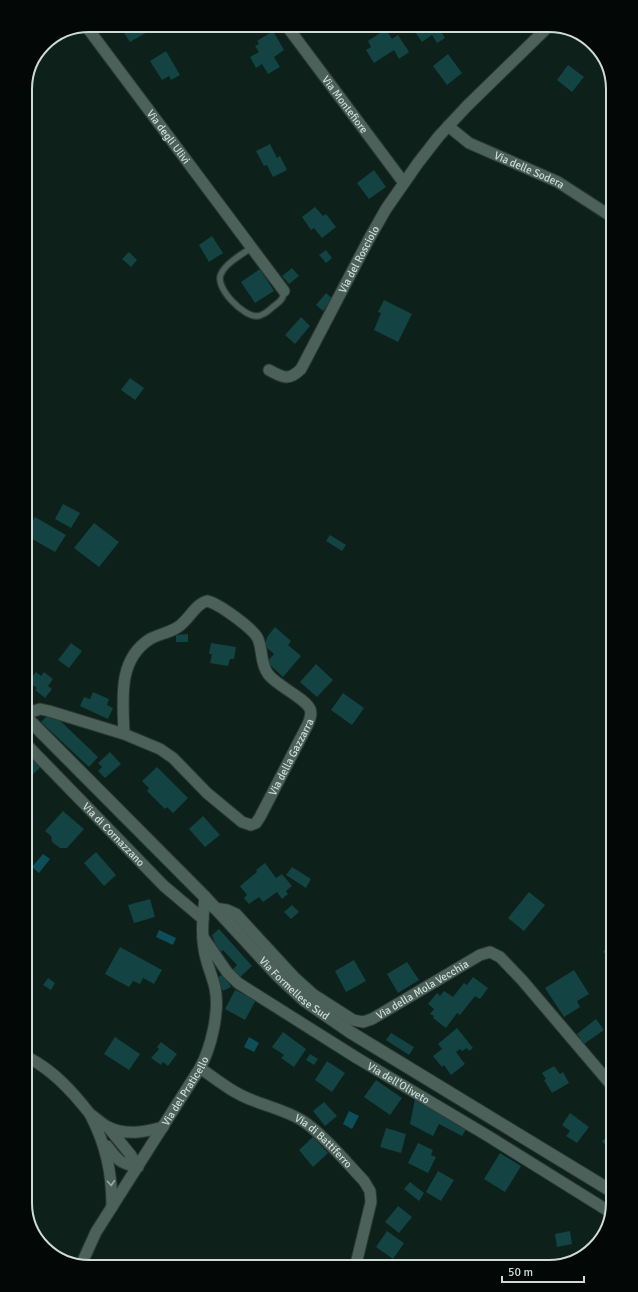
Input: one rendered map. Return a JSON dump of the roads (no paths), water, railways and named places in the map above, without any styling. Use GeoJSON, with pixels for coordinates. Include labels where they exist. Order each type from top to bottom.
{"type":"FeatureCollection","features":[{"type":"Feature","properties":{"kind":"street","name":"Via degli Ulivi"},"geometry":{"type":"LineString","coordinates":[[90,32],[284,291]]}},
{"type":"Feature","properties":{"kind":"street","name":"Via Montefiore"},"geometry":{"type":"LineString","coordinates":[[291,32],[404,183]]}},
{"type":"Feature","properties":{"kind":"street","name":"Via del Rosciolo"},"geometry":{"type":"LineString","coordinates":[[269,370],[282,377],[290,377],[303,367],[358,259],[381,218],[418,162],[467,106],[543,32]]}},
{"type":"Feature","properties":{"kind":"street","name":"Via delle Sodera"},"geometry":{"type":"LineString","coordinates":[[448,126],[469,142],[558,182],[606,213]]}},
{"type":"Feature","properties":{"kind":"street","name":"Via della Gazzarra"},"geometry":{"type":"LineString","coordinates":[[32,712],[40,709],[49,711],[152,744],[173,758],[207,793],[242,822],[251,825],[256,823],[260,817],[308,724],[310,712],[307,705],[275,681],[267,672],[262,661],[259,643],[254,633],[216,604],[208,601],[200,605],[185,622],[177,628],[146,642],[132,658],[123,681],[124,734]]}},
{"type":"Feature","properties":{"kind":"street","name":"Via Formellese Sud"},"geometry":{"type":"LineString","coordinates":[[32,723],[205,897],[277,975],[310,1004],[350,1032],[606,1188]]}},
{"type":"Feature","properties":{"kind":"street","name":"Via di Cornazzano"},"geometry":{"type":"LineString","coordinates":[[32,750],[158,880],[203,919]]}},
{"type":"Feature","properties":{"kind":"street","name":"Via del Praticello"},"geometry":{"type":"LineString","coordinates":[[84,1260],[92,1240],[205,1058],[209,1045],[216,1005],[215,990],[205,956],[203,937],[205,897]]}},
{"type":"Feature","properties":{"kind":"street","name":"Via della Mola Vecchia"},"geometry":{"type":"LineString","coordinates":[[214,908],[227,910],[236,914],[300,983],[348,1018],[357,1022],[372,1019],[480,955],[487,952],[493,953],[500,957],[522,980],[606,1080]]}},
{"type":"Feature","properties":{"kind":"street","name":"Via dell'Oliveto"},"geometry":{"type":"LineString","coordinates":[[203,937],[227,972],[238,983],[357,1058],[521,1156],[606,1209]]}},
{"type":"Feature","properties":{"kind":"street"},"geometry":{"type":"LineString","coordinates":[[32,1060],[46,1069],[61,1082],[80,1101],[90,1114],[101,1138],[110,1167],[112,1208]]}},
{"type":"Feature","properties":{"kind":"street","name":"Via di Battiferro"},"geometry":{"type":"LineString","coordinates":[[200,1068],[223,1085],[246,1098],[286,1112],[303,1121],[319,1134],[364,1181],[370,1191],[371,1202],[357,1260]]}},
{"type":"Feature","properties":{"kind":"street"},"geometry":{"type":"LineString","coordinates":[[90,1114],[107,1126],[118,1131],[134,1132],[163,1127]]}},
{"type":"Feature","properties":{"kind":"street"},"geometry":{"type":"LineString","coordinates":[[107,1126],[130,1154],[138,1167]]}},
{"type":"Feature","properties":{"kind":"street"},"geometry":{"type":"LineString","coordinates":[[101,1138],[119,1161],[123,1164],[138,1167]]}},
{"type":"Feature","properties":{"kind":"lane","name":"Via degli Ulivi"},"geometry":{"type":"LineString","coordinates":[[251,248],[230,264],[220,275],[220,281],[229,297],[242,311],[253,316],[259,316],[266,313],[282,300],[284,291]]}},
{"type":"Feature","properties":{"kind":"water"},"geometry":{"type":"Polygon","coordinates":[[[43,854],[50,859],[39,873],[32,867],[43,854]]]}},
{"type":"Feature","properties":{"kind":"water"},"geometry":{"type":"Polygon","coordinates":[[[159,930],[176,938],[173,945],[156,937],[159,930]]]}},
{"type":"Feature","properties":{"kind":"water"},"geometry":{"type":"Polygon","coordinates":[[[249,1037],[259,1043],[254,1052],[244,1047],[249,1037]]]}},
{"type":"Feature","properties":{"kind":"water"},"geometry":{"type":"Polygon","coordinates":[[[349,1111],[359,1116],[352,1129],[343,1124],[349,1111]]]}}]}
